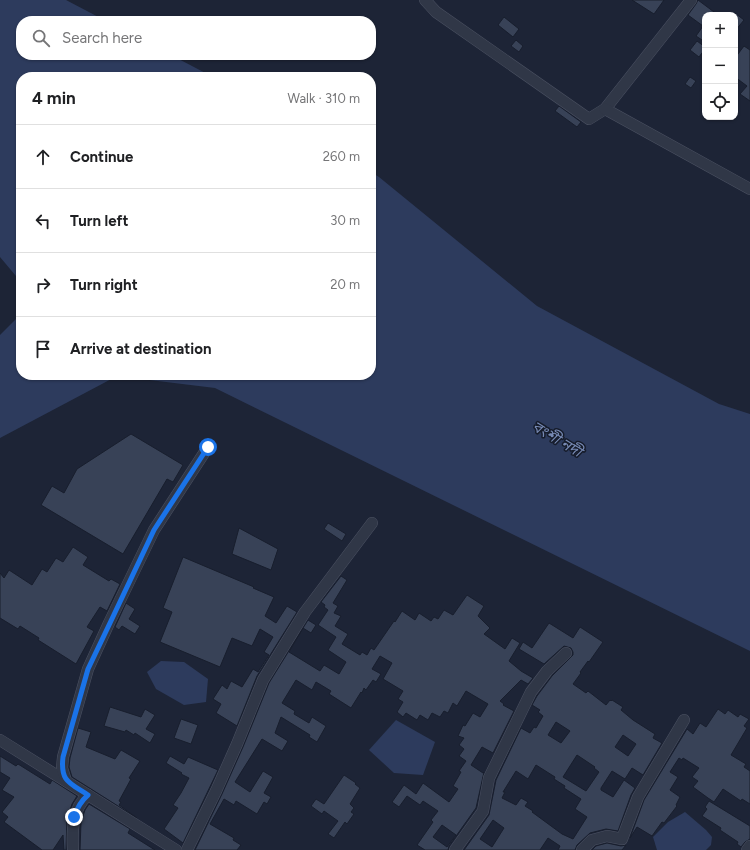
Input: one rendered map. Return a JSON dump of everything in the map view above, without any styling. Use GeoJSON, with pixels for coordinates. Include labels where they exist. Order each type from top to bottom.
{"type":"FeatureCollection","features":[{"type":"Feature","properties":{"kind":"street"},"geometry":{"type":"LineString","coordinates":[[425,0],[436,12],[589,119],[605,109],[691,0]]}},
{"type":"Feature","properties":{"kind":"street"},"geometry":{"type":"LineString","coordinates":[[605,109],[750,189]]}},
{"type":"Feature","properties":{"kind":"street"},"geometry":{"type":"LineString","coordinates":[[66,781],[62,768],[63,757],[88,669],[154,530],[208,447]]}},
{"type":"Feature","properties":{"kind":"street"},"geometry":{"type":"LineString","coordinates":[[187,850],[216,792],[262,680],[305,612],[372,523]]}},
{"type":"Feature","properties":{"kind":"street"},"geometry":{"type":"LineString","coordinates":[[455,850],[483,811],[489,778],[531,692],[547,671],[566,653]]}},
{"type":"Feature","properties":{"kind":"street"},"geometry":{"type":"LineString","coordinates":[[582,850],[592,840],[607,836],[622,838],[638,797],[684,720]]}},
{"type":"Feature","properties":{"kind":"street"},"geometry":{"type":"LineString","coordinates":[[0,740],[176,850]]}},
{"type":"Feature","properties":{"kind":"street"},"geometry":{"type":"LineString","coordinates":[[73,850],[74,817],[82,800],[88,795]]}},
{"type":"Feature","properties":{"kind":"street"},"geometry":{"type":"LineString","coordinates":[[747,850],[750,846]]}},
{"type":"Feature","properties":{"kind":"water"},"geometry":{"type":"Polygon","coordinates":[[[0,0],[66,0],[96,16],[16,16],[16,60],[181,60],[203,72],[16,72],[16,276],[0,257],[0,0]]]}},
{"type":"Feature","properties":{"kind":"water","name":"বংশী নদী"},"geometry":{"type":"Polygon","coordinates":[[[376,175],[537,306],[719,404],[750,414],[750,651],[215,388],[150,380],[376,380],[376,175]]]}},
{"type":"Feature","properties":{"kind":"water"},"geometry":{"type":"Polygon","coordinates":[[[16,319],[16,380],[109,380],[0,438],[0,335],[16,319]]]}},
{"type":"Feature","properties":{"kind":"water"},"geometry":{"type":"Polygon","coordinates":[[[161,661],[184,662],[208,679],[206,702],[184,705],[156,689],[147,672],[161,661]]]}},
{"type":"Feature","properties":{"kind":"water"},"geometry":{"type":"Polygon","coordinates":[[[396,720],[435,742],[423,775],[394,773],[369,750],[396,720]]]}},
{"type":"Feature","properties":{"kind":"water"},"geometry":{"type":"Polygon","coordinates":[[[685,812],[712,837],[711,845],[706,850],[657,850],[653,837],[668,822],[685,812]]]}},
{"type":"Feature","properties":{"kind":"building"},"geometry":{"type":"Polygon","coordinates":[[[632,0],[664,0],[654,14],[632,0]]]}},
{"type":"Feature","properties":{"kind":"building"},"geometry":{"type":"Polygon","coordinates":[[[698,0],[714,12],[702,12],[702,25],[688,15],[698,0]]]}},
{"type":"Feature","properties":{"kind":"building"},"geometry":{"type":"Polygon","coordinates":[[[738,15],[744,20],[738,27],[738,15]]]}},
{"type":"Feature","properties":{"kind":"building"},"geometry":{"type":"Polygon","coordinates":[[[504,17],[519,29],[513,37],[498,25],[504,17]]]}},
{"type":"Feature","properties":{"kind":"building"},"geometry":{"type":"Polygon","coordinates":[[[702,27],[702,40],[696,36],[702,27]]]}},
{"type":"Feature","properties":{"kind":"building"},"geometry":{"type":"Polygon","coordinates":[[[516,40],[523,46],[519,52],[511,46],[516,40]]]}},
{"type":"Feature","properties":{"kind":"building"},"geometry":{"type":"Polygon","coordinates":[[[697,41],[702,45],[702,53],[699,57],[690,50],[697,41]]]}},
{"type":"Feature","properties":{"kind":"building"},"geometry":{"type":"Polygon","coordinates":[[[744,46],[750,50],[750,101],[740,94],[747,86],[738,79],[738,54],[744,46]]]}},
{"type":"Feature","properties":{"kind":"building"},"geometry":{"type":"Polygon","coordinates":[[[690,77],[696,81],[691,88],[685,84],[690,77]]]}},
{"type":"Feature","properties":{"kind":"building"},"geometry":{"type":"Polygon","coordinates":[[[559,106],[581,122],[577,127],[555,111],[559,106]]]}},
{"type":"Feature","properties":{"kind":"building"},"geometry":{"type":"Polygon","coordinates":[[[131,434],[183,465],[173,482],[167,479],[123,554],[41,505],[52,486],[64,493],[77,469],[131,434]]]}},
{"type":"Feature","properties":{"kind":"building"},"geometry":{"type":"Polygon","coordinates":[[[328,523],[346,534],[342,541],[324,529],[328,523]]]}},
{"type":"Feature","properties":{"kind":"building"},"geometry":{"type":"Polygon","coordinates":[[[239,528],[278,549],[271,570],[232,554],[239,528]]]}},
{"type":"Feature","properties":{"kind":"building"},"geometry":{"type":"Polygon","coordinates":[[[73,547],[88,557],[83,565],[109,581],[111,579],[120,584],[107,611],[100,607],[87,627],[94,631],[76,664],[38,640],[39,638],[20,626],[18,629],[0,618],[0,573],[4,578],[9,570],[32,585],[42,569],[47,572],[56,558],[63,562],[73,547]]]}},
{"type":"Feature","properties":{"kind":"building"},"geometry":{"type":"Polygon","coordinates":[[[183,557],[274,597],[265,616],[276,623],[287,606],[297,612],[257,676],[237,726],[216,713],[221,704],[213,699],[222,685],[227,689],[231,681],[242,687],[253,669],[258,672],[269,655],[264,652],[273,637],[260,629],[252,646],[232,638],[220,667],[160,642],[172,612],[163,608],[183,557]]]}},
{"type":"Feature","properties":{"kind":"building"},"geometry":{"type":"Polygon","coordinates":[[[341,576],[347,580],[333,603],[338,606],[334,613],[341,616],[335,626],[348,634],[342,644],[360,655],[362,652],[367,655],[371,648],[374,650],[402,611],[415,620],[419,613],[431,621],[434,617],[438,619],[444,610],[453,615],[467,595],[484,606],[478,616],[490,628],[484,634],[505,649],[512,638],[520,643],[509,661],[521,671],[533,678],[528,684],[521,680],[500,701],[504,704],[503,705],[514,711],[493,753],[482,747],[471,765],[483,773],[484,772],[476,808],[449,846],[448,850],[425,850],[417,845],[433,822],[431,820],[438,811],[423,801],[420,805],[407,796],[399,807],[392,802],[404,785],[416,794],[423,783],[449,802],[458,789],[453,786],[461,772],[459,771],[466,761],[459,756],[464,749],[459,745],[464,738],[458,736],[463,725],[465,726],[473,713],[480,717],[488,704],[466,691],[457,706],[453,703],[448,713],[444,711],[440,717],[432,713],[428,720],[420,715],[417,720],[406,713],[403,717],[397,712],[403,702],[398,699],[403,691],[383,679],[392,663],[380,656],[372,669],[381,674],[376,682],[373,680],[366,690],[364,688],[351,708],[329,694],[331,691],[316,682],[312,690],[296,680],[282,703],[295,711],[294,714],[309,723],[312,717],[326,726],[317,742],[309,737],[310,735],[281,717],[275,733],[288,741],[282,751],[262,739],[235,782],[250,792],[263,771],[273,777],[264,793],[271,797],[267,804],[264,802],[257,814],[236,801],[234,805],[224,799],[210,824],[234,838],[233,840],[241,845],[237,850],[195,850],[243,747],[269,683],[302,629],[289,652],[320,671],[324,665],[339,674],[346,662],[328,650],[336,637],[318,625],[328,610],[321,602],[341,576]],[[442,825],[433,837],[447,847],[456,835],[442,825]]]}},
{"type":"Feature","properties":{"kind":"building"},"geometry":{"type":"Polygon","coordinates":[[[126,603],[135,609],[129,619],[140,626],[135,634],[122,626],[119,630],[115,627],[126,603]]]}},
{"type":"Feature","properties":{"kind":"building"},"geometry":{"type":"Polygon","coordinates":[[[308,620],[316,625],[311,633],[303,628],[308,620]]]}},
{"type":"Feature","properties":{"kind":"building"},"geometry":{"type":"Polygon","coordinates":[[[549,623],[573,638],[580,627],[603,642],[580,672],[581,673],[573,684],[586,693],[588,691],[606,705],[610,700],[612,700],[623,707],[621,710],[633,720],[655,734],[653,738],[662,743],[643,775],[632,768],[625,779],[612,771],[601,788],[601,790],[613,797],[624,780],[635,788],[618,831],[606,829],[590,833],[577,845],[575,850],[558,850],[560,846],[548,838],[540,850],[464,850],[489,815],[496,780],[521,728],[530,733],[534,727],[536,728],[543,716],[538,712],[540,710],[532,705],[537,696],[552,676],[573,655],[571,648],[564,646],[544,664],[519,649],[523,642],[532,648],[549,623]],[[556,722],[548,735],[561,743],[570,731],[556,722]],[[623,735],[615,747],[628,756],[636,744],[623,735]],[[577,755],[563,777],[586,791],[599,772],[594,768],[595,767],[577,755]],[[536,765],[528,779],[516,771],[503,792],[505,792],[502,798],[516,805],[521,798],[528,802],[525,806],[533,811],[532,812],[562,834],[573,839],[587,817],[575,809],[581,799],[564,788],[565,786],[554,779],[555,777],[536,765]],[[493,820],[480,839],[492,847],[504,828],[493,820]]]}},
{"type":"Feature","properties":{"kind":"building"},"geometry":{"type":"Polygon","coordinates":[[[110,707],[141,717],[145,709],[155,715],[146,729],[155,734],[150,743],[135,733],[134,735],[126,730],[125,732],[104,726],[110,707]]]}},
{"type":"Feature","properties":{"kind":"building"},"geometry":{"type":"Polygon","coordinates":[[[718,709],[725,714],[728,710],[738,717],[740,714],[749,719],[744,726],[747,728],[731,755],[746,764],[744,767],[750,771],[750,804],[742,799],[741,801],[723,789],[714,802],[693,787],[698,781],[692,777],[699,768],[683,758],[682,760],[679,758],[670,772],[678,777],[670,790],[680,797],[676,805],[677,806],[664,823],[662,822],[652,836],[637,827],[630,838],[644,800],[687,729],[693,734],[700,723],[706,727],[718,709]]]}},
{"type":"Feature","properties":{"kind":"building"},"geometry":{"type":"Polygon","coordinates":[[[181,719],[198,725],[191,744],[174,738],[181,719]]]}},
{"type":"Feature","properties":{"kind":"building"},"geometry":{"type":"Polygon","coordinates":[[[78,728],[91,732],[86,747],[115,759],[121,750],[140,761],[129,778],[131,779],[119,801],[121,802],[119,805],[137,818],[72,777],[69,767],[70,758],[78,728]]]}},
{"type":"Feature","properties":{"kind":"building"},"geometry":{"type":"Polygon","coordinates":[[[0,756],[16,766],[18,764],[50,784],[52,780],[77,796],[72,804],[67,819],[66,850],[64,850],[63,835],[53,850],[42,850],[4,822],[8,817],[2,812],[14,797],[2,790],[10,778],[0,772],[0,756]]]}},
{"type":"Feature","properties":{"kind":"building"},"geometry":{"type":"Polygon","coordinates":[[[170,756],[184,764],[188,757],[218,770],[183,843],[164,829],[178,808],[173,805],[189,778],[166,763],[170,756]]]}},
{"type":"Feature","properties":{"kind":"building"},"geometry":{"type":"Polygon","coordinates":[[[344,775],[356,783],[355,784],[360,788],[350,804],[354,808],[351,812],[354,814],[347,824],[345,822],[334,838],[328,834],[338,821],[324,811],[322,814],[311,806],[316,799],[324,804],[344,775]]]}},
{"type":"Feature","properties":{"kind":"building"},"geometry":{"type":"Polygon","coordinates":[[[709,801],[750,826],[750,839],[741,847],[737,844],[738,842],[720,830],[721,828],[702,816],[707,809],[705,807],[709,801]]]}},
{"type":"Feature","properties":{"kind":"building"},"geometry":{"type":"Polygon","coordinates":[[[89,804],[130,829],[128,833],[155,850],[80,850],[81,822],[85,810],[89,804]]]}},
{"type":"Feature","properties":{"kind":"building"},"geometry":{"type":"Polygon","coordinates":[[[607,843],[621,846],[626,845],[622,850],[592,850],[596,846],[607,843]]]}},
{"type":"Feature","properties":{"kind":"route"},"geometry":{"type":"LineString","coordinates":[[74,817],[82,800],[88,795],[66,781],[62,768],[63,757],[88,669],[154,530],[208,447]]}}]}
